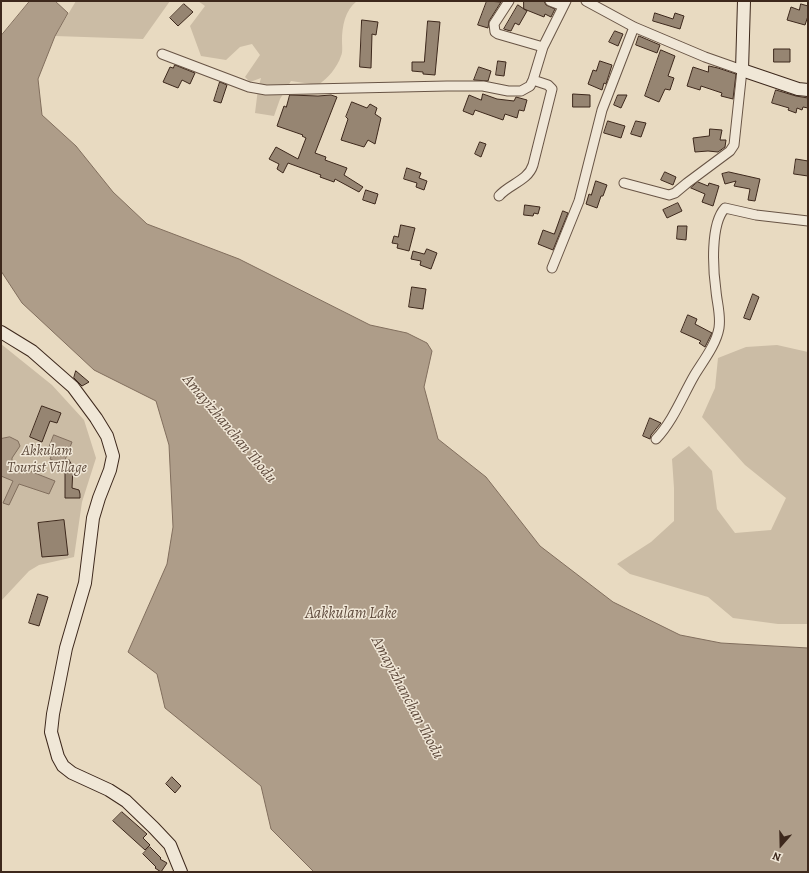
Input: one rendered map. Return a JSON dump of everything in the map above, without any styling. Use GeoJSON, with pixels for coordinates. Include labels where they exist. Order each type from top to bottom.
{"type":"FeatureCollection","features":[{"type":"Feature","properties":{"kind":"main road"},"geometry":{"type":"LineString","coordinates":[[744,1],[742,70],[798,89],[808,90]]}},
{"type":"Feature","properties":{"kind":"main road"},"geometry":{"type":"LineString","coordinates":[[1,332],[32,351],[72,387],[96,418],[107,436],[113,456],[110,470],[93,518],[85,583],[66,648],[53,714],[51,732],[58,758],[63,766],[72,773],[109,790],[126,802],[170,845],[181,872]]}},
{"type":"Feature","properties":{"kind":"street"},"geometry":{"type":"LineString","coordinates":[[509,1],[494,24],[495,32],[543,46]]}},
{"type":"Feature","properties":{"kind":"street"},"geometry":{"type":"LineString","coordinates":[[162,54],[249,86],[266,90],[483,86],[508,91],[521,91],[530,86],[543,46],[564,4],[550,1]]}},
{"type":"Feature","properties":{"kind":"street"},"geometry":{"type":"LineString","coordinates":[[586,1],[634,27],[705,57],[742,70],[734,145],[730,151],[675,193],[669,195],[624,183]]}},
{"type":"Feature","properties":{"kind":"street"},"geometry":{"type":"LineString","coordinates":[[552,268],[578,201],[602,110],[634,27]]}},
{"type":"Feature","properties":{"kind":"street"},"geometry":{"type":"LineString","coordinates":[[499,196],[503,191],[528,175],[533,165],[552,89],[548,85],[532,80]]}},
{"type":"Feature","properties":{"kind":"street"},"geometry":{"type":"LineString","coordinates":[[656,439],[676,411],[715,340],[719,329],[720,320],[713,253],[721,212],[725,208],[756,215],[808,221]]}},
{"type":"Feature","properties":{"kind":"green space"},"geometry":{"type":"Polygon","coordinates":[[[76,1],[170,1],[143,39],[55,36],[76,1]]]}},
{"type":"Feature","properties":{"kind":"green space"},"geometry":{"type":"Polygon","coordinates":[[[198,1],[357,1],[350,9],[345,19],[342,35],[342,53],[335,69],[318,85],[291,81],[280,99],[274,116],[255,113],[261,78],[250,82],[245,77],[260,55],[252,44],[240,47],[226,60],[201,56],[190,26],[205,6],[198,1]]]}},
{"type":"Feature","properties":{"kind":"green space","name":"Akkulam Tourist Village"},"geometry":{"type":"Polygon","coordinates":[[[1,344],[52,385],[84,420],[96,458],[82,502],[74,557],[39,565],[29,571],[1,601],[1,344]]]}},
{"type":"Feature","properties":{"kind":"green space"},"geometry":{"type":"Polygon","coordinates":[[[777,345],[808,352],[808,624],[778,624],[733,618],[708,597],[630,574],[617,564],[651,542],[674,521],[672,459],[689,446],[712,471],[717,509],[735,533],[771,530],[786,498],[745,465],[702,417],[715,388],[718,358],[746,347],[777,345]]]}},
{"type":"Feature","properties":{"kind":"water","name":"Aakkulam Lake"},"geometry":{"type":"Polygon","coordinates":[[[30,1],[55,1],[68,13],[55,36],[38,79],[42,115],[76,146],[113,192],[147,224],[239,259],[370,325],[407,333],[427,343],[432,351],[424,387],[438,439],[486,477],[540,546],[613,602],[680,635],[721,643],[808,648],[808,872],[314,872],[271,829],[261,786],[165,708],[157,674],[128,652],[167,564],[173,527],[169,445],[156,401],[94,370],[22,303],[1,271],[1,36],[30,1]]]}},
{"type":"Feature","properties":{"kind":"water"},"geometry":{"type":"Polygon","coordinates":[[[54,435],[72,442],[63,465],[50,459],[54,450],[49,448],[54,435]]]}},
{"type":"Feature","properties":{"kind":"water"},"geometry":{"type":"Polygon","coordinates":[[[10,437],[18,441],[20,446],[12,458],[12,464],[55,481],[49,494],[19,484],[9,505],[3,503],[13,481],[1,476],[1,439],[10,437]]]}},
{"type":"Feature","properties":{"kind":"building"},"geometry":{"type":"Polygon","coordinates":[[[487,1],[501,2],[489,21],[488,28],[478,25],[487,1]]]}},
{"type":"Feature","properties":{"kind":"building"},"geometry":{"type":"Polygon","coordinates":[[[524,1],[544,1],[546,5],[555,9],[551,17],[545,14],[544,17],[524,9],[524,1]]]}},
{"type":"Feature","properties":{"kind":"building"},"geometry":{"type":"Polygon","coordinates":[[[184,4],[193,12],[178,26],[170,18],[184,4]]]}},
{"type":"Feature","properties":{"kind":"building"},"geometry":{"type":"Polygon","coordinates":[[[801,4],[808,6],[808,16],[805,25],[787,20],[791,7],[799,10],[801,4]]]}},
{"type":"Feature","properties":{"kind":"building"},"geometry":{"type":"Polygon","coordinates":[[[518,5],[527,11],[519,25],[515,23],[511,31],[504,29],[518,5]]]}},
{"type":"Feature","properties":{"kind":"building"},"geometry":{"type":"Polygon","coordinates":[[[655,13],[673,19],[675,13],[684,16],[680,29],[653,21],[655,13]]]}},
{"type":"Feature","properties":{"kind":"building"},"geometry":{"type":"Polygon","coordinates":[[[362,20],[378,22],[376,35],[372,34],[371,68],[360,67],[362,20]]]}},
{"type":"Feature","properties":{"kind":"building"},"geometry":{"type":"Polygon","coordinates":[[[428,21],[440,22],[435,75],[412,71],[412,62],[424,62],[428,21]]]}},
{"type":"Feature","properties":{"kind":"building"},"geometry":{"type":"Polygon","coordinates":[[[615,31],[623,34],[618,46],[609,42],[615,31]]]}},
{"type":"Feature","properties":{"kind":"building"},"geometry":{"type":"Polygon","coordinates":[[[639,36],[660,45],[657,53],[636,45],[639,36]]]}},
{"type":"Feature","properties":{"kind":"building"},"geometry":{"type":"Polygon","coordinates":[[[774,49],[790,49],[790,62],[774,62],[774,49]]]}},
{"type":"Feature","properties":{"kind":"building"},"geometry":{"type":"Polygon","coordinates":[[[661,50],[675,56],[668,76],[674,78],[670,90],[665,89],[659,102],[645,96],[661,50]]]}},
{"type":"Feature","properties":{"kind":"building"},"geometry":{"type":"Polygon","coordinates":[[[498,61],[506,62],[504,76],[496,75],[498,61]]]}},
{"type":"Feature","properties":{"kind":"building"},"geometry":{"type":"Polygon","coordinates":[[[600,61],[612,65],[606,84],[604,83],[602,90],[588,84],[593,70],[596,71],[600,61]]]}},
{"type":"Feature","properties":{"kind":"building"},"geometry":{"type":"Polygon","coordinates":[[[175,65],[195,73],[190,84],[182,80],[178,88],[163,82],[170,67],[173,68],[175,65]]]}},
{"type":"Feature","properties":{"kind":"building"},"geometry":{"type":"Polygon","coordinates":[[[709,66],[736,74],[733,99],[721,96],[722,93],[701,86],[700,90],[687,86],[693,67],[708,72],[709,66]]]}},
{"type":"Feature","properties":{"kind":"building"},"geometry":{"type":"Polygon","coordinates":[[[479,67],[491,71],[488,81],[474,80],[479,67]]]}},
{"type":"Feature","properties":{"kind":"building"},"geometry":{"type":"Polygon","coordinates":[[[220,82],[227,85],[221,103],[214,101],[220,82]]]}},
{"type":"Feature","properties":{"kind":"building"},"geometry":{"type":"Polygon","coordinates":[[[776,90],[808,98],[808,108],[803,107],[802,110],[797,108],[796,113],[788,110],[789,108],[772,103],[776,90]]]}},
{"type":"Feature","properties":{"kind":"building"},"geometry":{"type":"Polygon","coordinates":[[[483,94],[497,99],[514,101],[516,97],[527,100],[524,111],[519,110],[517,118],[505,114],[503,120],[475,110],[473,115],[463,111],[469,95],[481,100],[483,94]]]}},
{"type":"Feature","properties":{"kind":"building"},"geometry":{"type":"Polygon","coordinates":[[[573,94],[590,95],[590,107],[573,107],[573,94]]]}},
{"type":"Feature","properties":{"kind":"building"},"geometry":{"type":"Polygon","coordinates":[[[290,95],[331,95],[337,97],[315,153],[326,157],[325,160],[347,168],[344,175],[363,187],[359,192],[335,179],[334,182],[320,177],[321,175],[288,163],[283,173],[277,169],[279,164],[269,159],[276,147],[298,159],[306,138],[302,136],[303,135],[277,126],[284,106],[286,107],[290,95]]]}},
{"type":"Feature","properties":{"kind":"building"},"geometry":{"type":"Polygon","coordinates":[[[618,95],[627,95],[621,108],[614,105],[618,95]]]}},
{"type":"Feature","properties":{"kind":"building"},"geometry":{"type":"Polygon","coordinates":[[[352,102],[367,108],[370,104],[377,108],[375,114],[381,118],[375,144],[368,140],[364,147],[341,140],[348,119],[346,117],[352,102]]]}},
{"type":"Feature","properties":{"kind":"building"},"geometry":{"type":"Polygon","coordinates":[[[608,121],[625,126],[621,138],[604,133],[608,121]]]}},
{"type":"Feature","properties":{"kind":"building"},"geometry":{"type":"Polygon","coordinates":[[[636,121],[646,123],[641,137],[631,134],[636,121]]]}},
{"type":"Feature","properties":{"kind":"building"},"geometry":{"type":"Polygon","coordinates":[[[710,129],[722,130],[720,140],[726,140],[725,147],[718,152],[695,152],[693,138],[709,136],[710,129]]]}},
{"type":"Feature","properties":{"kind":"building"},"geometry":{"type":"Polygon","coordinates":[[[480,142],[486,144],[481,157],[475,154],[480,142]]]}},
{"type":"Feature","properties":{"kind":"building"},"geometry":{"type":"Polygon","coordinates":[[[796,159],[808,161],[808,176],[794,174],[796,159]]]}},
{"type":"Feature","properties":{"kind":"building"},"geometry":{"type":"Polygon","coordinates":[[[407,168],[421,173],[419,178],[427,181],[424,190],[416,187],[417,183],[404,179],[407,168]]]}},
{"type":"Feature","properties":{"kind":"building"},"geometry":{"type":"Polygon","coordinates":[[[665,172],[676,177],[673,185],[661,180],[665,172]]]}},
{"type":"Feature","properties":{"kind":"building"},"geometry":{"type":"Polygon","coordinates":[[[729,172],[760,179],[755,201],[748,200],[750,189],[734,186],[736,181],[725,184],[722,174],[729,172]]]}},
{"type":"Feature","properties":{"kind":"building"},"geometry":{"type":"Polygon","coordinates":[[[596,181],[607,185],[597,208],[586,204],[589,194],[591,195],[596,181]]]}},
{"type":"Feature","properties":{"kind":"building"},"geometry":{"type":"Polygon","coordinates":[[[698,182],[708,186],[709,183],[719,186],[713,206],[702,202],[705,194],[691,188],[698,182]]]}},
{"type":"Feature","properties":{"kind":"building"},"geometry":{"type":"Polygon","coordinates":[[[366,190],[378,194],[375,204],[363,200],[366,190]]]}},
{"type":"Feature","properties":{"kind":"building"},"geometry":{"type":"Polygon","coordinates":[[[678,203],[682,211],[667,218],[663,210],[678,203]]]}},
{"type":"Feature","properties":{"kind":"building"},"geometry":{"type":"Polygon","coordinates":[[[525,205],[540,207],[538,214],[534,213],[533,216],[524,215],[525,205]]]}},
{"type":"Feature","properties":{"kind":"building"},"geometry":{"type":"Polygon","coordinates":[[[563,211],[568,213],[553,250],[538,244],[543,230],[554,234],[563,211]]]}},
{"type":"Feature","properties":{"kind":"building"},"geometry":{"type":"Polygon","coordinates":[[[401,225],[415,228],[409,251],[397,248],[398,244],[392,243],[394,236],[398,237],[401,225]]]}},
{"type":"Feature","properties":{"kind":"building"},"geometry":{"type":"Polygon","coordinates":[[[678,226],[687,226],[686,240],[677,239],[678,226]]]}},
{"type":"Feature","properties":{"kind":"building"},"geometry":{"type":"Polygon","coordinates":[[[427,249],[437,253],[431,269],[420,265],[421,261],[411,259],[413,251],[424,254],[427,249]]]}},
{"type":"Feature","properties":{"kind":"building"},"geometry":{"type":"Polygon","coordinates":[[[412,287],[426,289],[423,309],[409,307],[412,287]]]}},
{"type":"Feature","properties":{"kind":"building"},"geometry":{"type":"Polygon","coordinates":[[[753,294],[759,297],[750,320],[744,318],[753,294]]]}},
{"type":"Feature","properties":{"kind":"building"},"geometry":{"type":"Polygon","coordinates":[[[688,315],[697,319],[695,324],[712,333],[705,347],[699,343],[701,341],[681,332],[688,315]]]}},
{"type":"Feature","properties":{"kind":"building"},"geometry":{"type":"Polygon","coordinates":[[[76,371],[89,382],[82,386],[74,378],[76,371]]]}},
{"type":"Feature","properties":{"kind":"building"},"geometry":{"type":"Polygon","coordinates":[[[42,406],[61,413],[57,423],[50,421],[42,442],[30,437],[42,406]]]}},
{"type":"Feature","properties":{"kind":"building"},"geometry":{"type":"Polygon","coordinates":[[[650,418],[661,423],[651,435],[650,439],[643,436],[650,418]]]}},
{"type":"Feature","properties":{"kind":"building"},"geometry":{"type":"Polygon","coordinates":[[[69,460],[73,467],[72,488],[79,490],[80,498],[65,498],[65,465],[69,460]]]}},
{"type":"Feature","properties":{"kind":"building"},"geometry":{"type":"Polygon","coordinates":[[[64,520],[68,555],[42,557],[38,523],[64,520]]]}},
{"type":"Feature","properties":{"kind":"building"},"geometry":{"type":"Polygon","coordinates":[[[38,594],[48,597],[39,626],[29,623],[38,594]]]}},
{"type":"Feature","properties":{"kind":"building"},"geometry":{"type":"Polygon","coordinates":[[[172,777],[181,786],[175,793],[166,784],[172,777]]]}},
{"type":"Feature","properties":{"kind":"building"},"geometry":{"type":"Polygon","coordinates":[[[122,812],[147,834],[143,838],[150,845],[145,850],[113,821],[122,812]]]}},
{"type":"Feature","properties":{"kind":"building"},"geometry":{"type":"Polygon","coordinates":[[[150,847],[161,858],[160,859],[167,863],[161,872],[155,868],[156,867],[143,854],[150,847]]]}},
{"type":"Feature","properties":{"kind":"water label","name":"Amayizhanchan Thodu"},"geometry":{"type":"Point","coordinates":[229,429]}},
{"type":"Feature","properties":{"kind":"water label","name":"Amayizhanchan Thodu"},"geometry":{"type":"Point","coordinates":[407,698]}}]}
